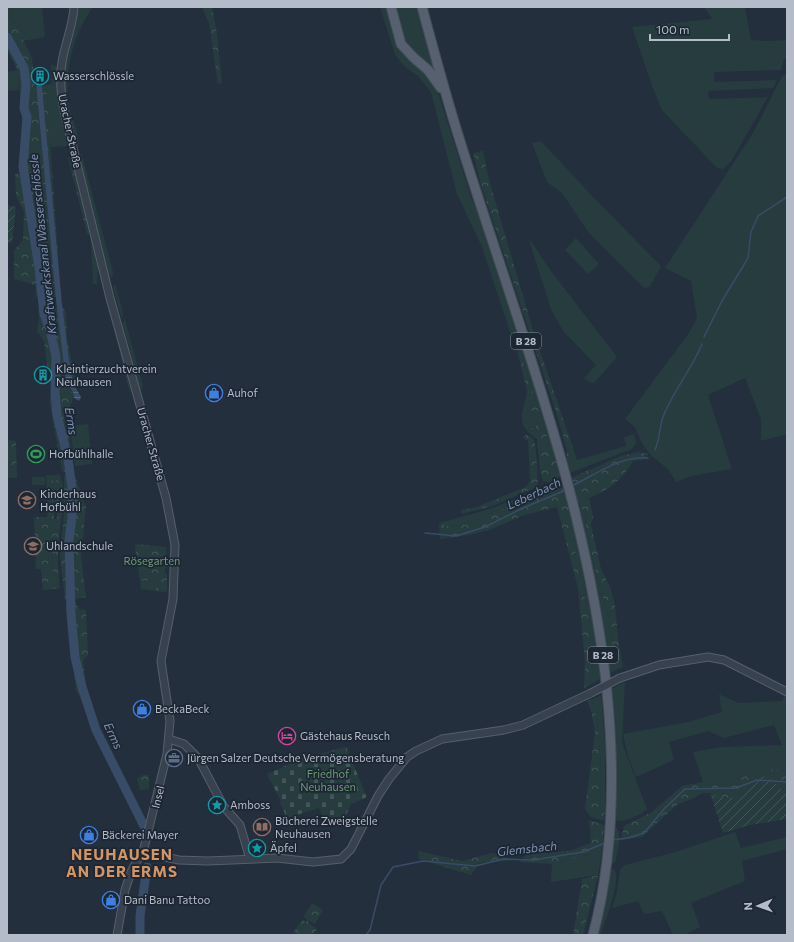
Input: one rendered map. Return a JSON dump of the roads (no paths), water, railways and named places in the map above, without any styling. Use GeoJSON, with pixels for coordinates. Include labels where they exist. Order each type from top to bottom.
{"type":"FeatureCollection","features":[{"type":"Feature","properties":{"kind":"main road"},"geometry":{"type":"LineString","coordinates":[[391,7],[401,44],[412,57],[428,70],[447,97]]}},
{"type":"Feature","properties":{"kind":"main road","name":"B 28"},"geometry":{"type":"LineString","coordinates":[[422,7],[447,97],[538,379],[563,462],[592,588],[603,656],[611,737],[611,807],[609,845],[602,892],[593,935]]}},
{"type":"Feature","properties":{"kind":"street","name":"Uracher Straße"},"geometry":{"type":"LineString","coordinates":[[74,7],[72,26],[61,69],[61,95],[64,111],[110,298],[167,502],[174,537],[174,584],[161,661],[170,721],[169,740]]}},
{"type":"Feature","properties":{"kind":"street"},"geometry":{"type":"LineString","coordinates":[[142,852],[179,860],[277,858],[313,862],[341,859],[351,849],[378,796],[407,757],[434,741],[456,736],[511,729],[544,716],[620,678],[648,668],[708,657],[724,660],[787,692]]}},
{"type":"Feature","properties":{"kind":"street","name":"Insel"},"geometry":{"type":"LineString","coordinates":[[117,935],[128,881],[142,852],[165,766],[169,740]]}},
{"type":"Feature","properties":{"kind":"street"},"geometry":{"type":"LineString","coordinates":[[169,740],[184,744],[198,758],[224,807],[240,825],[250,859]]}},
{"type":"Feature","properties":{"kind":"water"},"geometry":{"type":"Polygon","coordinates":[[[64,360],[69,361],[73,383],[81,397],[79,401],[74,398],[73,392],[66,380],[64,360]]]}},
{"type":"Feature","properties":{"kind":"waterway","name":"Erms"},"geometry":{"type":"LineString","coordinates":[[7,37],[24,68],[26,85],[24,108],[27,117],[23,166],[39,268],[44,314],[50,330],[56,356],[55,392],[57,415],[68,459],[72,488],[72,518],[69,540],[71,614],[75,657],[82,687],[96,730],[144,826]]}},
{"type":"Feature","properties":{"kind":"waterway","name":"Kraftwerkskanal Wasserschlössle"},"geometry":{"type":"LineString","coordinates":[[39,85],[59,302],[67,367]]}},
{"type":"Feature","properties":{"kind":"waterway","name":"Leberbach"},"geometry":{"type":"LineString","coordinates":[[704,337],[722,301],[748,258],[751,232],[758,216],[787,197]]}},
{"type":"Feature","properties":{"kind":"waterway","name":"Leberbach"},"geometry":{"type":"LineString","coordinates":[[655,450],[667,407],[702,344]]}},
{"type":"Feature","properties":{"kind":"waterway","name":"Leberbach"},"geometry":{"type":"LineString","coordinates":[[572,486],[599,471],[618,463],[638,458],[648,458]]}},
{"type":"Feature","properties":{"kind":"waterway","name":"Leberbach"},"geometry":{"type":"LineString","coordinates":[[425,533],[456,536],[485,527],[523,508],[566,490]]}},
{"type":"Feature","properties":{"kind":"waterway","name":"Glemsbach"},"geometry":{"type":"LineString","coordinates":[[612,840],[628,838],[644,833],[664,809],[685,789],[736,788],[757,780],[787,782]]}},
{"type":"Feature","properties":{"kind":"waterway","name":"Glemsbach"},"geometry":{"type":"LineString","coordinates":[[366,935],[370,930],[381,885],[393,867],[423,861],[475,866],[504,859],[533,860],[583,852],[605,843]]}},
{"type":"Feature","properties":{"kind":"waterway","name":"Erms"},"geometry":{"type":"LineString","coordinates":[[140,935],[140,916],[147,867]]}},
{"type":"Feature","properties":{"kind":"place","name":"Wasserschlössle"},"geometry":{"type":"Point","coordinates":[40,76]}},
{"type":"Feature","properties":{"kind":"place","name":"Kleintierzuchtverein Neuhausen"},"geometry":{"type":"Point","coordinates":[43,375]}},
{"type":"Feature","properties":{"kind":"place","name":"Auhof"},"geometry":{"type":"Point","coordinates":[214,393]}},
{"type":"Feature","properties":{"kind":"place","name":"Hofbühlhalle"},"geometry":{"type":"Point","coordinates":[36,454]}},
{"type":"Feature","properties":{"kind":"place","name":"Kinderhaus Hofbühl"},"geometry":{"type":"Point","coordinates":[27,500]}},
{"type":"Feature","properties":{"kind":"place","name":"Uhlandschule"},"geometry":{"type":"Point","coordinates":[33,546]}},
{"type":"Feature","properties":{"kind":"place","name":"BeckaBeck"},"geometry":{"type":"Point","coordinates":[142,709]}},
{"type":"Feature","properties":{"kind":"place","name":"Gästehaus Reusch"},"geometry":{"type":"Point","coordinates":[287,736]}},
{"type":"Feature","properties":{"kind":"place","name":"Jürgen Salzer Deutsche Vermögensberatung"},"geometry":{"type":"Point","coordinates":[174,758]}},
{"type":"Feature","properties":{"kind":"place","name":"Amboss"},"geometry":{"type":"Point","coordinates":[217,805]}},
{"type":"Feature","properties":{"kind":"place","name":"Bücherei Zweigstelle Neuhausen"},"geometry":{"type":"Point","coordinates":[262,827]}},
{"type":"Feature","properties":{"kind":"place","name":"Bäckerei Mayer"},"geometry":{"type":"Point","coordinates":[89,835]}},
{"type":"Feature","properties":{"kind":"place","name":"Äpfel"},"geometry":{"type":"Point","coordinates":[257,848]}},
{"type":"Feature","properties":{"kind":"place","name":"Dani Banu Tattoo"},"geometry":{"type":"Point","coordinates":[111,900]}},
{"type":"Feature","properties":{"kind":"district","name":"NEUHAUSEN AN DER ERMS"},"geometry":{"type":"Point","coordinates":[122,864]}},
{"type":"Feature","properties":{"kind":"park label","name":"Rösegarten"},"geometry":{"type":"Point","coordinates":[152,561]}},
{"type":"Feature","properties":{"kind":"park label","name":"Friedhof Neuhausen"},"geometry":{"type":"Point","coordinates":[328,780]}}]}
